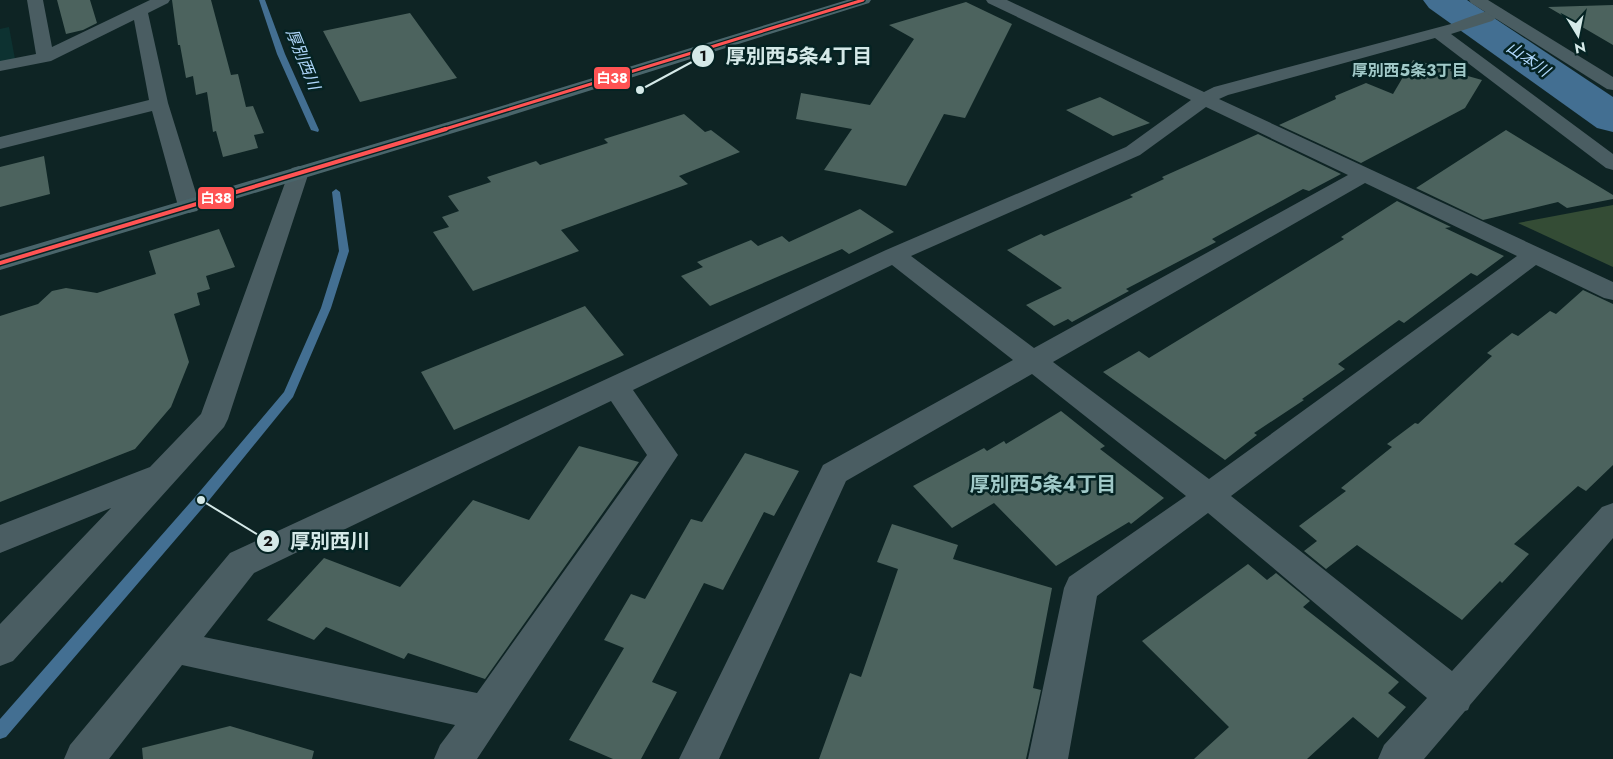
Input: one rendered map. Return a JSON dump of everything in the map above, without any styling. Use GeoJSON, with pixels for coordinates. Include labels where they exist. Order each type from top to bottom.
{"type":"FeatureCollection","features":[{"type":"Feature","properties":{"kind":"main road"},"geometry":{"type":"LineString","coordinates":[[0,263],[862,0]]}},
{"type":"Feature","properties":{"kind":"street"},"geometry":{"type":"LineString","coordinates":[[35,0],[45,57]]}},
{"type":"Feature","properties":{"kind":"street"},"geometry":{"type":"LineString","coordinates":[[0,66],[45,57],[162,0]]}},
{"type":"Feature","properties":{"kind":"street"},"geometry":{"type":"LineString","coordinates":[[994,0],[1613,292]]}},
{"type":"Feature","properties":{"kind":"street"},"geometry":{"type":"LineString","coordinates":[[1477,0],[1491,15],[1613,85]]}},
{"type":"Feature","properties":{"kind":"street"},"geometry":{"type":"LineString","coordinates":[[140,11],[159,103],[189,206]]}},
{"type":"Feature","properties":{"kind":"street"},"geometry":{"type":"LineString","coordinates":[[84,759],[242,563],[894,255],[1133,151],[1203,100],[1221,91],[1448,29],[1491,15]]}},
{"type":"Feature","properties":{"kind":"street"},"geometry":{"type":"LineString","coordinates":[[1448,29],[1613,164]]}},
{"type":"Feature","properties":{"kind":"street"},"geometry":{"type":"LineString","coordinates":[[0,143],[159,103]]}},
{"type":"Feature","properties":{"kind":"street"},"geometry":{"type":"LineString","coordinates":[[0,649],[214,419],[299,172]]}},
{"type":"Feature","properties":{"kind":"street"},"geometry":{"type":"LineString","coordinates":[[699,759],[834,473],[1034,362],[1364,174]]}},
{"type":"Feature","properties":{"kind":"street"},"geometry":{"type":"LineString","coordinates":[[894,255],[1209,496],[1455,697]]}},
{"type":"Feature","properties":{"kind":"street"},"geometry":{"type":"LineString","coordinates":[[1048,759],[1081,588],[1209,496],[1534,255]]}},
{"type":"Feature","properties":{"kind":"street"},"geometry":{"type":"LineString","coordinates":[[454,759],[663,456],[616,386]]}},
{"type":"Feature","properties":{"kind":"street"},"geometry":{"type":"LineString","coordinates":[[0,539],[162,476]]}},
{"type":"Feature","properties":{"kind":"street"},"geometry":{"type":"LineString","coordinates":[[1398,759],[1455,697],[1613,516]]}},
{"type":"Feature","properties":{"kind":"street"},"geometry":{"type":"LineString","coordinates":[[173,647],[486,713]]}},
{"type":"Feature","properties":{"kind":"shaded area"},"geometry":{"type":"Polygon","coordinates":[[[9,27],[15,59],[0,62],[0,29],[9,27]]]}},
{"type":"Feature","properties":{"kind":"green space"},"geometry":{"type":"Polygon","coordinates":[[[1613,205],[1613,267],[1518,223],[1613,205]]]}},
{"type":"Feature","properties":{"kind":"building"},"geometry":{"type":"Polygon","coordinates":[[[57,0],[90,0],[97,23],[83,30],[66,34],[57,0]]]}},
{"type":"Feature","properties":{"kind":"building"},"geometry":{"type":"Polygon","coordinates":[[[172,0],[211,0],[231,75],[238,74],[246,107],[253,106],[264,133],[254,135],[258,148],[223,157],[216,131],[213,132],[207,92],[196,95],[193,76],[186,78],[180,45],[178,45],[172,0]]]}},
{"type":"Feature","properties":{"kind":"building"},"geometry":{"type":"Polygon","coordinates":[[[966,2],[1012,24],[965,118],[944,114],[906,186],[824,170],[852,129],[796,119],[801,93],[870,105],[914,39],[889,25],[966,2]]]}},
{"type":"Feature","properties":{"kind":"building"},"geometry":{"type":"Polygon","coordinates":[[[1613,5],[1613,45],[1548,7],[1613,5]]]}},
{"type":"Feature","properties":{"kind":"building"},"geometry":{"type":"Polygon","coordinates":[[[410,13],[457,78],[360,102],[323,31],[410,13]]]}},
{"type":"Feature","properties":{"kind":"building"},"geometry":{"type":"Polygon","coordinates":[[[1413,60],[1451,69],[1450,71],[1482,80],[1465,108],[1361,163],[1279,125],[1336,99],[1335,96],[1366,83],[1393,94],[1413,60]]]}},
{"type":"Feature","properties":{"kind":"building"},"geometry":{"type":"Polygon","coordinates":[[[1100,97],[1150,123],[1113,136],[1066,110],[1100,97]]]}},
{"type":"Feature","properties":{"kind":"building"},"geometry":{"type":"Polygon","coordinates":[[[684,114],[705,132],[711,130],[740,152],[679,176],[688,184],[561,230],[579,251],[473,291],[433,232],[449,227],[442,217],[459,211],[448,196],[491,182],[487,177],[536,161],[540,165],[608,143],[604,139],[684,114]]]}},
{"type":"Feature","properties":{"kind":"building"},"geometry":{"type":"Polygon","coordinates":[[[1506,130],[1613,195],[1613,199],[1567,208],[1558,202],[1483,220],[1416,188],[1506,130]]]}},
{"type":"Feature","properties":{"kind":"building"},"geometry":{"type":"Polygon","coordinates":[[[1258,134],[1341,174],[1309,191],[1303,189],[1212,239],[1216,242],[1126,289],[1129,291],[1072,322],[1068,319],[1054,326],[1026,305],[1062,288],[1007,250],[1041,234],[1044,236],[1133,197],[1130,195],[1164,179],[1162,177],[1258,134]]]}},
{"type":"Feature","properties":{"kind":"building"},"geometry":{"type":"Polygon","coordinates":[[[44,156],[50,194],[0,207],[0,167],[44,156]]]}},
{"type":"Feature","properties":{"kind":"building"},"geometry":{"type":"Polygon","coordinates":[[[1397,201],[1451,227],[1445,228],[1504,256],[1477,276],[1471,273],[1404,323],[1399,320],[1338,364],[1345,369],[1302,399],[1304,400],[1254,433],[1257,435],[1225,460],[1103,372],[1139,351],[1149,358],[1344,239],[1341,237],[1397,201]]]}},
{"type":"Feature","properties":{"kind":"building"},"geometry":{"type":"Polygon","coordinates":[[[860,209],[894,232],[849,254],[842,249],[710,306],[681,276],[703,267],[697,262],[751,240],[758,246],[782,236],[789,242],[860,209]]]}},
{"type":"Feature","properties":{"kind":"building"},"geometry":{"type":"Polygon","coordinates":[[[219,229],[235,267],[206,276],[210,289],[197,293],[200,305],[174,314],[189,362],[171,407],[135,449],[0,502],[0,316],[38,304],[52,291],[66,288],[97,293],[156,274],[149,251],[219,229]]]}},
{"type":"Feature","properties":{"kind":"building"},"geometry":{"type":"Polygon","coordinates":[[[1583,290],[1613,304],[1613,465],[1586,491],[1578,486],[1514,544],[1529,554],[1502,583],[1500,581],[1462,620],[1357,545],[1326,569],[1304,551],[1317,541],[1299,526],[1346,491],[1341,488],[1392,447],[1387,444],[1415,423],[1418,424],[1492,356],[1487,353],[1512,333],[1518,336],[1550,311],[1556,314],[1583,290]]]}},
{"type":"Feature","properties":{"kind":"building"},"geometry":{"type":"Polygon","coordinates":[[[585,306],[624,355],[454,430],[421,372],[585,306]]]}},
{"type":"Feature","properties":{"kind":"building"},"geometry":{"type":"Polygon","coordinates":[[[1061,411],[1105,446],[1100,449],[1164,498],[1131,524],[1129,522],[1056,566],[994,503],[952,528],[913,486],[984,448],[987,451],[1004,441],[1006,444],[1061,411]]]}},
{"type":"Feature","properties":{"kind":"building"},"geometry":{"type":"Polygon","coordinates":[[[579,446],[639,462],[485,679],[408,653],[404,659],[326,627],[314,640],[267,620],[324,558],[400,587],[473,500],[529,520],[579,446]]]}},
{"type":"Feature","properties":{"kind":"building"},"geometry":{"type":"Polygon","coordinates":[[[745,453],[799,471],[774,516],[764,512],[723,590],[704,583],[652,682],[677,692],[641,759],[613,759],[569,740],[624,648],[604,640],[631,594],[645,599],[691,519],[702,522],[745,453]]]}},
{"type":"Feature","properties":{"kind":"building"},"geometry":{"type":"Polygon","coordinates":[[[892,524],[958,545],[953,559],[1052,588],[1033,688],[1041,690],[1026,759],[819,759],[850,673],[861,677],[898,569],[877,562],[892,524]]]}},
{"type":"Feature","properties":{"kind":"building"},"geometry":{"type":"Polygon","coordinates":[[[1248,564],[1267,580],[1276,573],[1310,601],[1303,607],[1399,682],[1388,693],[1406,707],[1378,738],[1353,717],[1307,759],[1194,759],[1229,727],[1142,641],[1248,564]]]}},
{"type":"Feature","properties":{"kind":"building"},"geometry":{"type":"Polygon","coordinates":[[[230,726],[314,751],[312,759],[143,759],[142,748],[230,726]]]}},
{"type":"Feature","properties":{"kind":"waterway","name":"厚別西川"},"geometry":{"type":"LineString","coordinates":[[262,0],[281,54],[315,130]]}},
{"type":"Feature","properties":{"kind":"waterway","name":"山本川"},"geometry":{"type":"LineString","coordinates":[[1442,0],[1613,118]]}},
{"type":"Feature","properties":{"kind":"waterway","name":"厚別西川"},"geometry":{"type":"LineString","coordinates":[[0,731],[201,500],[289,394],[326,308],[344,251],[336,192]]}},
{"type":"Feature","properties":{"kind":"transit line","name":"白38"},"geometry":{"type":"LineString","coordinates":[[0,263],[499,113],[863,0]]}},
{"type":"Feature","properties":{"kind":"place","name":"厚別西5条4丁目"},"geometry":{"type":"Point","coordinates":[640,90]}},
{"type":"Feature","properties":{"kind":"place","name":"厚別西川"},"geometry":{"type":"Point","coordinates":[201,500]}},
{"type":"Feature","properties":{"kind":"district","name":"厚別西5条3丁目"},"geometry":{"type":"Point","coordinates":[1410,70]}},
{"type":"Feature","properties":{"kind":"district","name":"厚別西5条4丁目"},"geometry":{"type":"Point","coordinates":[1043,484]}}]}
